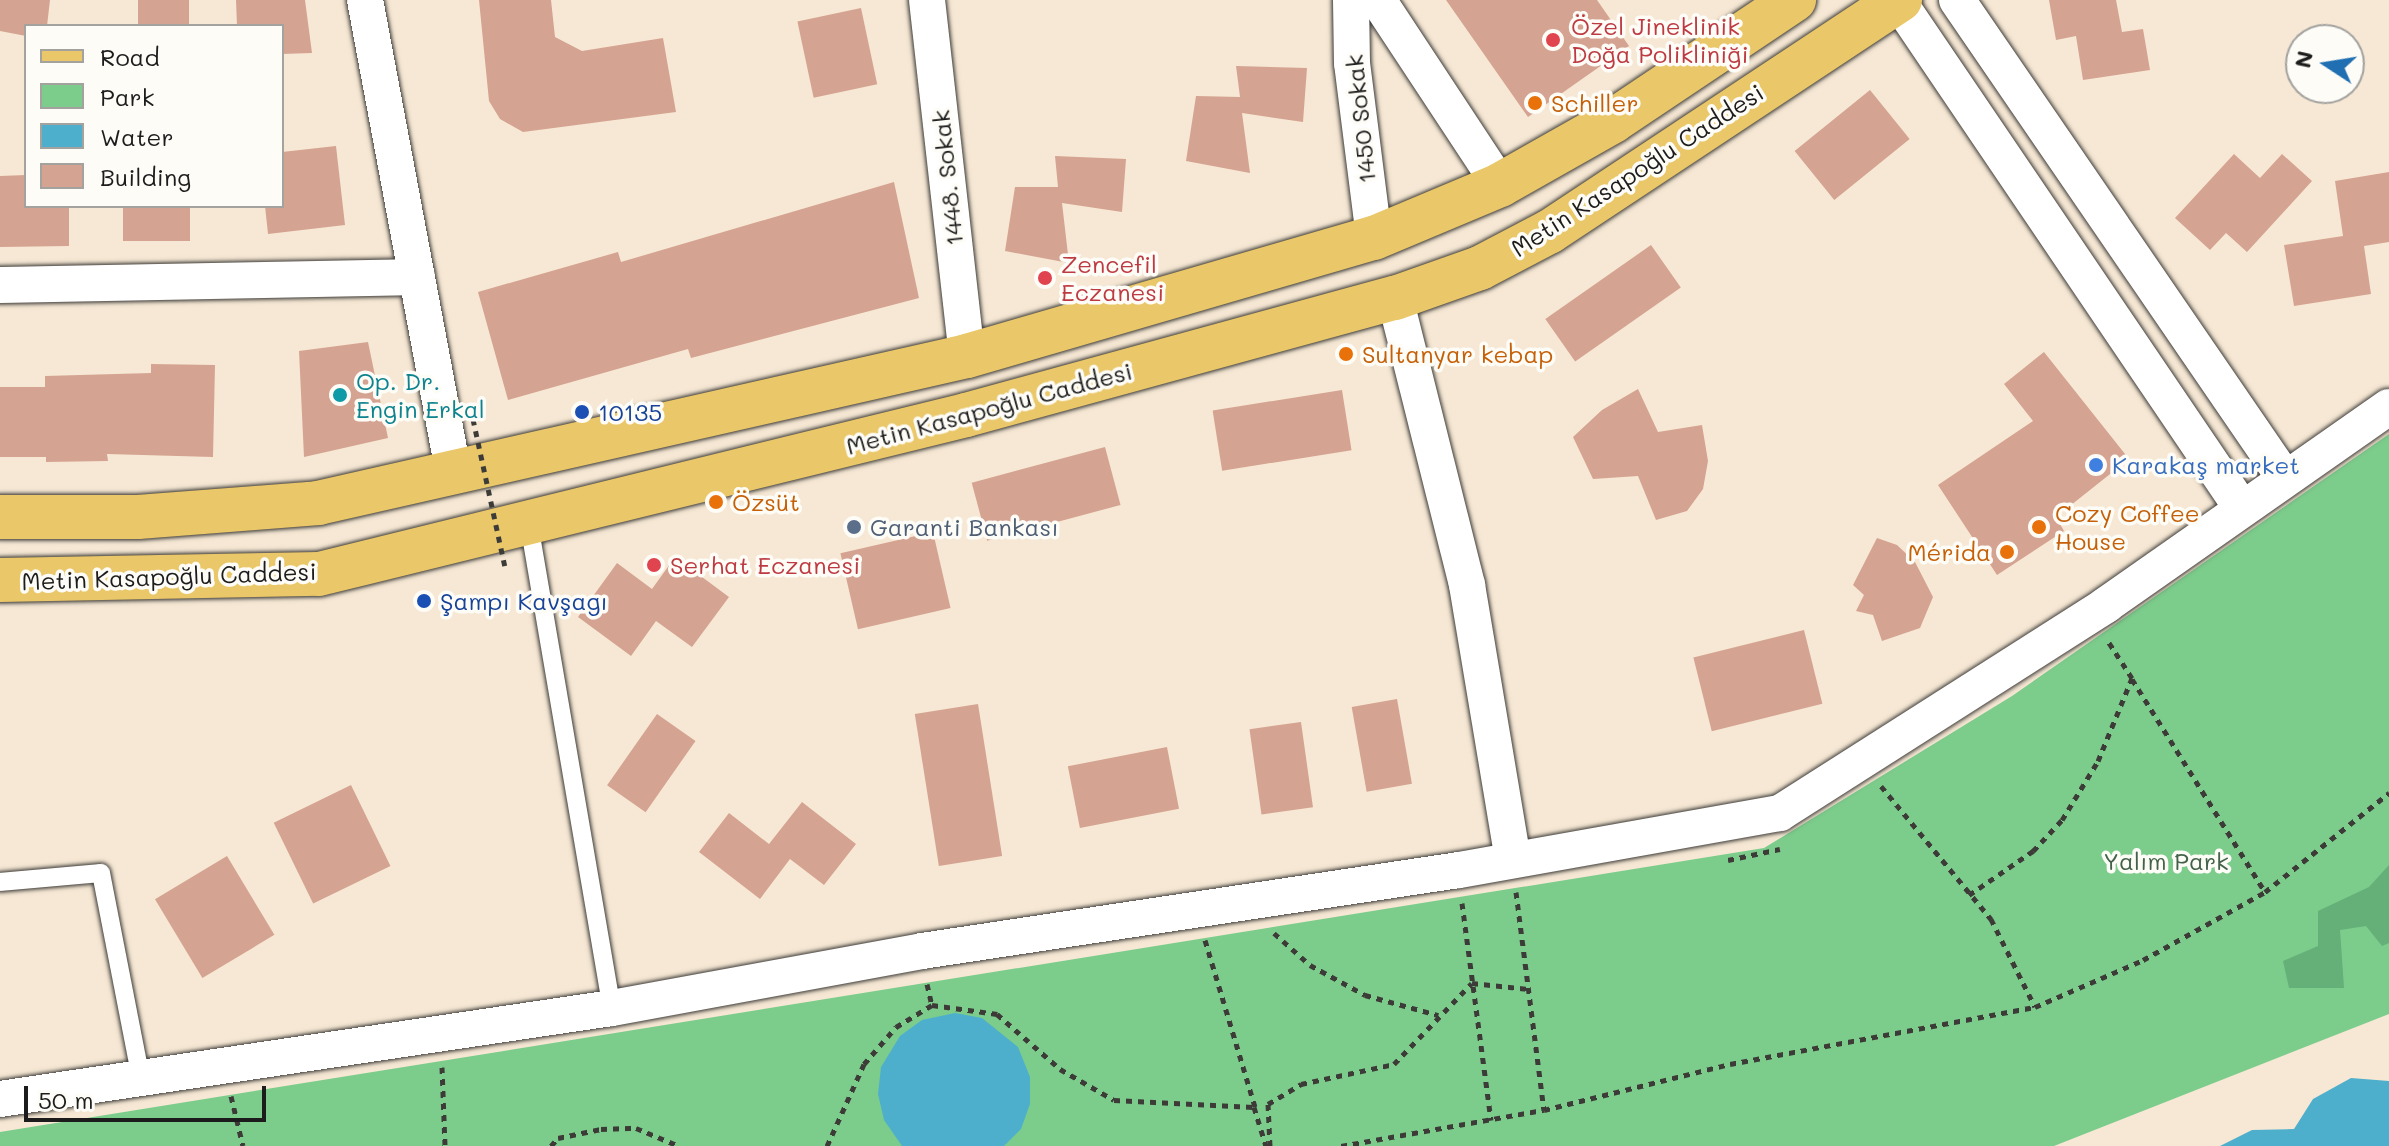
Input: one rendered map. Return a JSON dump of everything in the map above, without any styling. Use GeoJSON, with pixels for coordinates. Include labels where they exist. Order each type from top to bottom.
{"type":"FeatureCollection","features":[{"type":"Feature","properties":{"kind":"main road"},"geometry":{"type":"LineString","coordinates":[[0,517],[138,517],[318,503],[454,476],[967,356],[1374,238],[1500,185],[1613,121],[1794,0]]}},
{"type":"Feature","properties":{"kind":"main road","name":"Metin Kasapoğlu Caddesi"},"geometry":{"type":"LineString","coordinates":[[0,580],[319,574],[966,415],[1395,298],[1480,268],[1549,232],[1899,1]]}},
{"type":"Feature","properties":{"kind":"street"},"geometry":{"type":"LineString","coordinates":[[365,0],[454,476]]}},
{"type":"Feature","properties":{"kind":"street","name":"1448. Sokak"},"geometry":{"type":"LineString","coordinates":[[927,0],[967,356]]}},
{"type":"Feature","properties":{"kind":"street","name":"1450 Sokak"},"geometry":{"type":"LineString","coordinates":[[1351,0],[1352,63],[1374,238]]}},
{"type":"Feature","properties":{"kind":"street"},"geometry":{"type":"LineString","coordinates":[[1378,0],[1500,185]]}},
{"type":"Feature","properties":{"kind":"street"},"geometry":{"type":"LineString","coordinates":[[1957,0],[2284,477]]}},
{"type":"Feature","properties":{"kind":"street"},"geometry":{"type":"LineString","coordinates":[[1899,1],[2241,507]]}},
{"type":"Feature","properties":{"kind":"street"},"geometry":{"type":"LineString","coordinates":[[0,285],[417,277]]}},
{"type":"Feature","properties":{"kind":"street"},"geometry":{"type":"LineString","coordinates":[[1395,298],[1467,585],[1513,859]]}},
{"type":"Feature","properties":{"kind":"street"},"geometry":{"type":"LineString","coordinates":[[0,1099],[612,1008],[922,951],[1459,870],[1780,813],[2106,605],[2241,507],[2389,407]]}},
{"type":"Feature","properties":{"kind":"lane"},"geometry":{"type":"LineString","coordinates":[[529,524],[612,1008]]}},
{"type":"Feature","properties":{"kind":"lane"},"geometry":{"type":"LineString","coordinates":[[0,882],[101,873],[141,1078]]}},
{"type":"Feature","properties":{"kind":"path"},"geometry":{"type":"LineString","coordinates":[[473,419],[505,567]]}},
{"type":"Feature","properties":{"kind":"path"},"geometry":{"type":"LineString","coordinates":[[2106,605],[2105,636],[2265,892]]}},
{"type":"Feature","properties":{"kind":"path"},"geometry":{"type":"LineString","coordinates":[[1969,895],[2033,851],[2062,820],[2098,761],[2132,678]]}},
{"type":"Feature","properties":{"kind":"path"},"geometry":{"type":"LineString","coordinates":[[1880,785],[1991,919],[2035,1007]]}},
{"type":"Feature","properties":{"kind":"path"},"geometry":{"type":"LineString","coordinates":[[1341,1146],[1544,1110],[1730,1064],[2035,1007],[2143,960],[2265,892],[2389,793]]}},
{"type":"Feature","properties":{"kind":"path"},"geometry":{"type":"LineString","coordinates":[[1513,859],[1544,1110]]}},
{"type":"Feature","properties":{"kind":"path"},"geometry":{"type":"LineString","coordinates":[[1459,870],[1491,1120]]}},
{"type":"Feature","properties":{"kind":"path"},"geometry":{"type":"LineString","coordinates":[[1296,895],[1267,927],[1310,965],[1365,995],[1438,1015]]}},
{"type":"Feature","properties":{"kind":"path"},"geometry":{"type":"LineString","coordinates":[[827,1146],[864,1064],[896,1027],[932,1005],[997,1014],[1060,1069],[1114,1100],[1254,1107],[1266,1146],[1198,909]]}},
{"type":"Feature","properties":{"kind":"path"},"geometry":{"type":"LineString","coordinates":[[922,951],[932,1005]]}},
{"type":"Feature","properties":{"kind":"path"},"geometry":{"type":"LineString","coordinates":[[1270,1146],[1268,1104],[1301,1084],[1394,1064],[1428,1033],[1438,1015],[1472,983],[1528,989]]}},
{"type":"Feature","properties":{"kind":"path"},"geometry":{"type":"LineString","coordinates":[[436,1034],[446,1092],[445,1146]]}},
{"type":"Feature","properties":{"kind":"path"},"geometry":{"type":"LineString","coordinates":[[231,1095],[243,1146]]}},
{"type":"Feature","properties":{"kind":"path"},"geometry":{"type":"LineString","coordinates":[[551,1146],[558,1138],[601,1129],[636,1128],[679,1146]]}},
{"type":"Feature","properties":{"kind":"green space","name":"Yalım Park"},"geometry":{"type":"Polygon","coordinates":[[[2389,434],[2389,1014],[2054,1146],[0,1146],[0,1132],[1764,848],[2012,696],[2389,434]]]}},
{"type":"Feature","properties":{"kind":"green space"},"geometry":{"type":"Polygon","coordinates":[[[2389,865],[2389,943],[2382,946],[2366,926],[2340,930],[2344,988],[2289,988],[2283,961],[2318,946],[2318,911],[2369,887],[2389,865]]]}},
{"type":"Feature","properties":{"kind":"water"},"geometry":{"type":"Polygon","coordinates":[[[955,1013],[982,1018],[1018,1047],[1030,1077],[1030,1104],[1021,1129],[1004,1146],[902,1146],[884,1120],[878,1094],[881,1067],[900,1036],[922,1020],[955,1013]]]}},
{"type":"Feature","properties":{"kind":"water"},"geometry":{"type":"Polygon","coordinates":[[[2351,1078],[2389,1081],[2389,1146],[2220,1146],[2252,1130],[2294,1129],[2313,1099],[2351,1078]]]}},
{"type":"Feature","properties":{"kind":"building"},"geometry":{"type":"Polygon","coordinates":[[[0,0],[50,0],[47,24],[24,24],[24,36],[0,31],[0,0]]]}},
{"type":"Feature","properties":{"kind":"building"},"geometry":{"type":"Polygon","coordinates":[[[138,0],[189,0],[189,24],[138,24],[138,0]]]}},
{"type":"Feature","properties":{"kind":"building"},"geometry":{"type":"Polygon","coordinates":[[[236,0],[305,0],[312,53],[284,54],[284,24],[237,24],[236,0]]]}},
{"type":"Feature","properties":{"kind":"building"},"geometry":{"type":"Polygon","coordinates":[[[479,0],[551,0],[555,37],[582,51],[663,38],[676,112],[523,132],[500,119],[489,101],[479,0]]]}},
{"type":"Feature","properties":{"kind":"building"},"geometry":{"type":"Polygon","coordinates":[[[1446,0],[1597,0],[1629,46],[1528,117],[1446,0]]]}},
{"type":"Feature","properties":{"kind":"building"},"geometry":{"type":"Polygon","coordinates":[[[2049,0],[2116,0],[2122,32],[2143,29],[2150,70],[2083,80],[2076,36],[2056,40],[2049,0]]]}},
{"type":"Feature","properties":{"kind":"building"},"geometry":{"type":"Polygon","coordinates":[[[861,8],[877,84],[814,98],[797,22],[861,8]]]}},
{"type":"Feature","properties":{"kind":"building"},"geometry":{"type":"Polygon","coordinates":[[[1236,66],[1307,68],[1303,122],[1242,113],[1250,173],[1186,161],[1196,96],[1240,97],[1236,66]]]}},
{"type":"Feature","properties":{"kind":"building"},"geometry":{"type":"Polygon","coordinates":[[[1870,90],[1910,139],[1834,200],[1795,151],[1870,90]]]}},
{"type":"Feature","properties":{"kind":"building"},"geometry":{"type":"Polygon","coordinates":[[[336,146],[345,225],[268,234],[265,208],[284,208],[284,152],[336,146]]]}},
{"type":"Feature","properties":{"kind":"building"},"geometry":{"type":"Polygon","coordinates":[[[2234,154],[2260,178],[2282,154],[2312,181],[2247,252],[2226,233],[2210,250],[2175,218],[2234,154]]]}},
{"type":"Feature","properties":{"kind":"building"},"geometry":{"type":"Polygon","coordinates":[[[1055,156],[1126,159],[1122,212],[1062,203],[1069,263],[1005,251],[1015,187],[1058,187],[1055,156]]]}},
{"type":"Feature","properties":{"kind":"building"},"geometry":{"type":"Polygon","coordinates":[[[2389,172],[2389,242],[2364,246],[2371,294],[2294,306],[2284,245],[2343,236],[2335,181],[2389,172]]]}},
{"type":"Feature","properties":{"kind":"building"},"geometry":{"type":"Polygon","coordinates":[[[24,175],[24,208],[69,208],[69,246],[0,247],[0,176],[24,175]]]}},
{"type":"Feature","properties":{"kind":"building"},"geometry":{"type":"Polygon","coordinates":[[[894,182],[919,298],[691,358],[688,349],[508,400],[478,292],[618,252],[621,262],[894,182]]]}},
{"type":"Feature","properties":{"kind":"building"},"geometry":{"type":"Polygon","coordinates":[[[123,208],[190,208],[190,241],[123,241],[123,208]]]}},
{"type":"Feature","properties":{"kind":"building"},"geometry":{"type":"Polygon","coordinates":[[[1651,245],[1681,288],[1575,362],[1545,319],[1651,245]]]}},
{"type":"Feature","properties":{"kind":"building","name":"Op. Dr. Engin Erkal"},"geometry":{"type":"Polygon","coordinates":[[[368,342],[388,438],[304,457],[299,351],[368,342]]]}},
{"type":"Feature","properties":{"kind":"building"},"geometry":{"type":"Polygon","coordinates":[[[2044,352],[2129,459],[2056,517],[2064,531],[1997,575],[1938,485],[2033,421],[2004,384],[2044,352]]]}},
{"type":"Feature","properties":{"kind":"building"},"geometry":{"type":"Polygon","coordinates":[[[151,364],[215,365],[213,457],[107,454],[108,461],[46,462],[46,457],[0,457],[0,387],[45,387],[45,376],[151,373],[151,364]]]}},
{"type":"Feature","properties":{"kind":"building"},"geometry":{"type":"Polygon","coordinates":[[[1638,389],[1658,432],[1702,425],[1708,461],[1703,489],[1687,511],[1656,520],[1638,476],[1593,479],[1573,437],[1602,410],[1638,389]]]}},
{"type":"Feature","properties":{"kind":"building"},"geometry":{"type":"Polygon","coordinates":[[[1342,390],[1352,450],[1222,471],[1213,410],[1342,390]]]}},
{"type":"Feature","properties":{"kind":"building"},"geometry":{"type":"Polygon","coordinates":[[[1105,447],[1121,505],[987,541],[972,483],[1105,447]]]}},
{"type":"Feature","properties":{"kind":"building"},"geometry":{"type":"Polygon","coordinates":[[[933,532],[951,608],[858,629],[840,553],[933,532]]]}},
{"type":"Feature","properties":{"kind":"building"},"geometry":{"type":"Polygon","coordinates":[[[1877,538],[1897,545],[1915,562],[1933,597],[1920,628],[1882,641],[1873,615],[1856,611],[1864,595],[1853,585],[1877,538]]]}},
{"type":"Feature","properties":{"kind":"building"},"geometry":{"type":"Polygon","coordinates":[[[675,557],[729,597],[692,647],[656,621],[631,656],[578,617],[617,563],[652,589],[675,557]]]}},
{"type":"Feature","properties":{"kind":"building"},"geometry":{"type":"Polygon","coordinates":[[[1804,630],[1822,704],[1712,731],[1693,658],[1804,630]]]}},
{"type":"Feature","properties":{"kind":"building"},"geometry":{"type":"Polygon","coordinates":[[[1397,699],[1412,784],[1367,792],[1352,707],[1397,699]]]}},
{"type":"Feature","properties":{"kind":"building"},"geometry":{"type":"Polygon","coordinates":[[[978,704],[1002,856],[939,866],[915,714],[978,704]]]}},
{"type":"Feature","properties":{"kind":"building"},"geometry":{"type":"Polygon","coordinates":[[[657,714],[696,741],[646,812],[607,785],[657,714]]]}},
{"type":"Feature","properties":{"kind":"building"},"geometry":{"type":"Polygon","coordinates":[[[1301,722],[1313,807],[1261,814],[1250,729],[1301,722]]]}},
{"type":"Feature","properties":{"kind":"building"},"geometry":{"type":"Polygon","coordinates":[[[1167,747],[1179,809],[1080,828],[1068,766],[1167,747]]]}},
{"type":"Feature","properties":{"kind":"building"},"geometry":{"type":"Polygon","coordinates":[[[351,785],[390,866],[313,904],[274,823],[351,785]]]}},
{"type":"Feature","properties":{"kind":"building"},"geometry":{"type":"Polygon","coordinates":[[[802,802],[856,844],[824,885],[790,859],[760,899],[699,852],[729,813],[769,844],[802,802]]]}},
{"type":"Feature","properties":{"kind":"building"},"geometry":{"type":"Polygon","coordinates":[[[227,856],[274,935],[202,978],[155,899],[227,856]]]}},
{"type":"Feature","properties":{"kind":"place","name":"Özel Jineklinik Doğa Polikliniği"},"geometry":{"type":"Point","coordinates":[1553,40]}},
{"type":"Feature","properties":{"kind":"place","name":"Schiller"},"geometry":{"type":"Point","coordinates":[1535,103]}},
{"type":"Feature","properties":{"kind":"place","name":"Zencefil Eczanesi"},"geometry":{"type":"Point","coordinates":[1045,278]}},
{"type":"Feature","properties":{"kind":"place","name":"Sultanyar kebap"},"geometry":{"type":"Point","coordinates":[1346,354]}},
{"type":"Feature","properties":{"kind":"place","name":"Op. Dr. Engin Erkal"},"geometry":{"type":"Point","coordinates":[340,395]}},
{"type":"Feature","properties":{"kind":"place","name":"10135"},"geometry":{"type":"Point","coordinates":[582,412]}},
{"type":"Feature","properties":{"kind":"place","name":"Karakaş market"},"geometry":{"type":"Point","coordinates":[2096,465]}},
{"type":"Feature","properties":{"kind":"place","name":"Özsüt"},"geometry":{"type":"Point","coordinates":[716,502]}},
{"type":"Feature","properties":{"kind":"place","name":"Garanti Bankası"},"geometry":{"type":"Point","coordinates":[854,527]}},
{"type":"Feature","properties":{"kind":"place","name":"Cozy Coffee House"},"geometry":{"type":"Point","coordinates":[2039,527]}},
{"type":"Feature","properties":{"kind":"place","name":"Mérida"},"geometry":{"type":"Point","coordinates":[2007,552]}},
{"type":"Feature","properties":{"kind":"place","name":"Serhat Eczanesi"},"geometry":{"type":"Point","coordinates":[654,565]}},
{"type":"Feature","properties":{"kind":"place","name":"Şampı Kavşagı"},"geometry":{"type":"Point","coordinates":[424,601]}}]}
